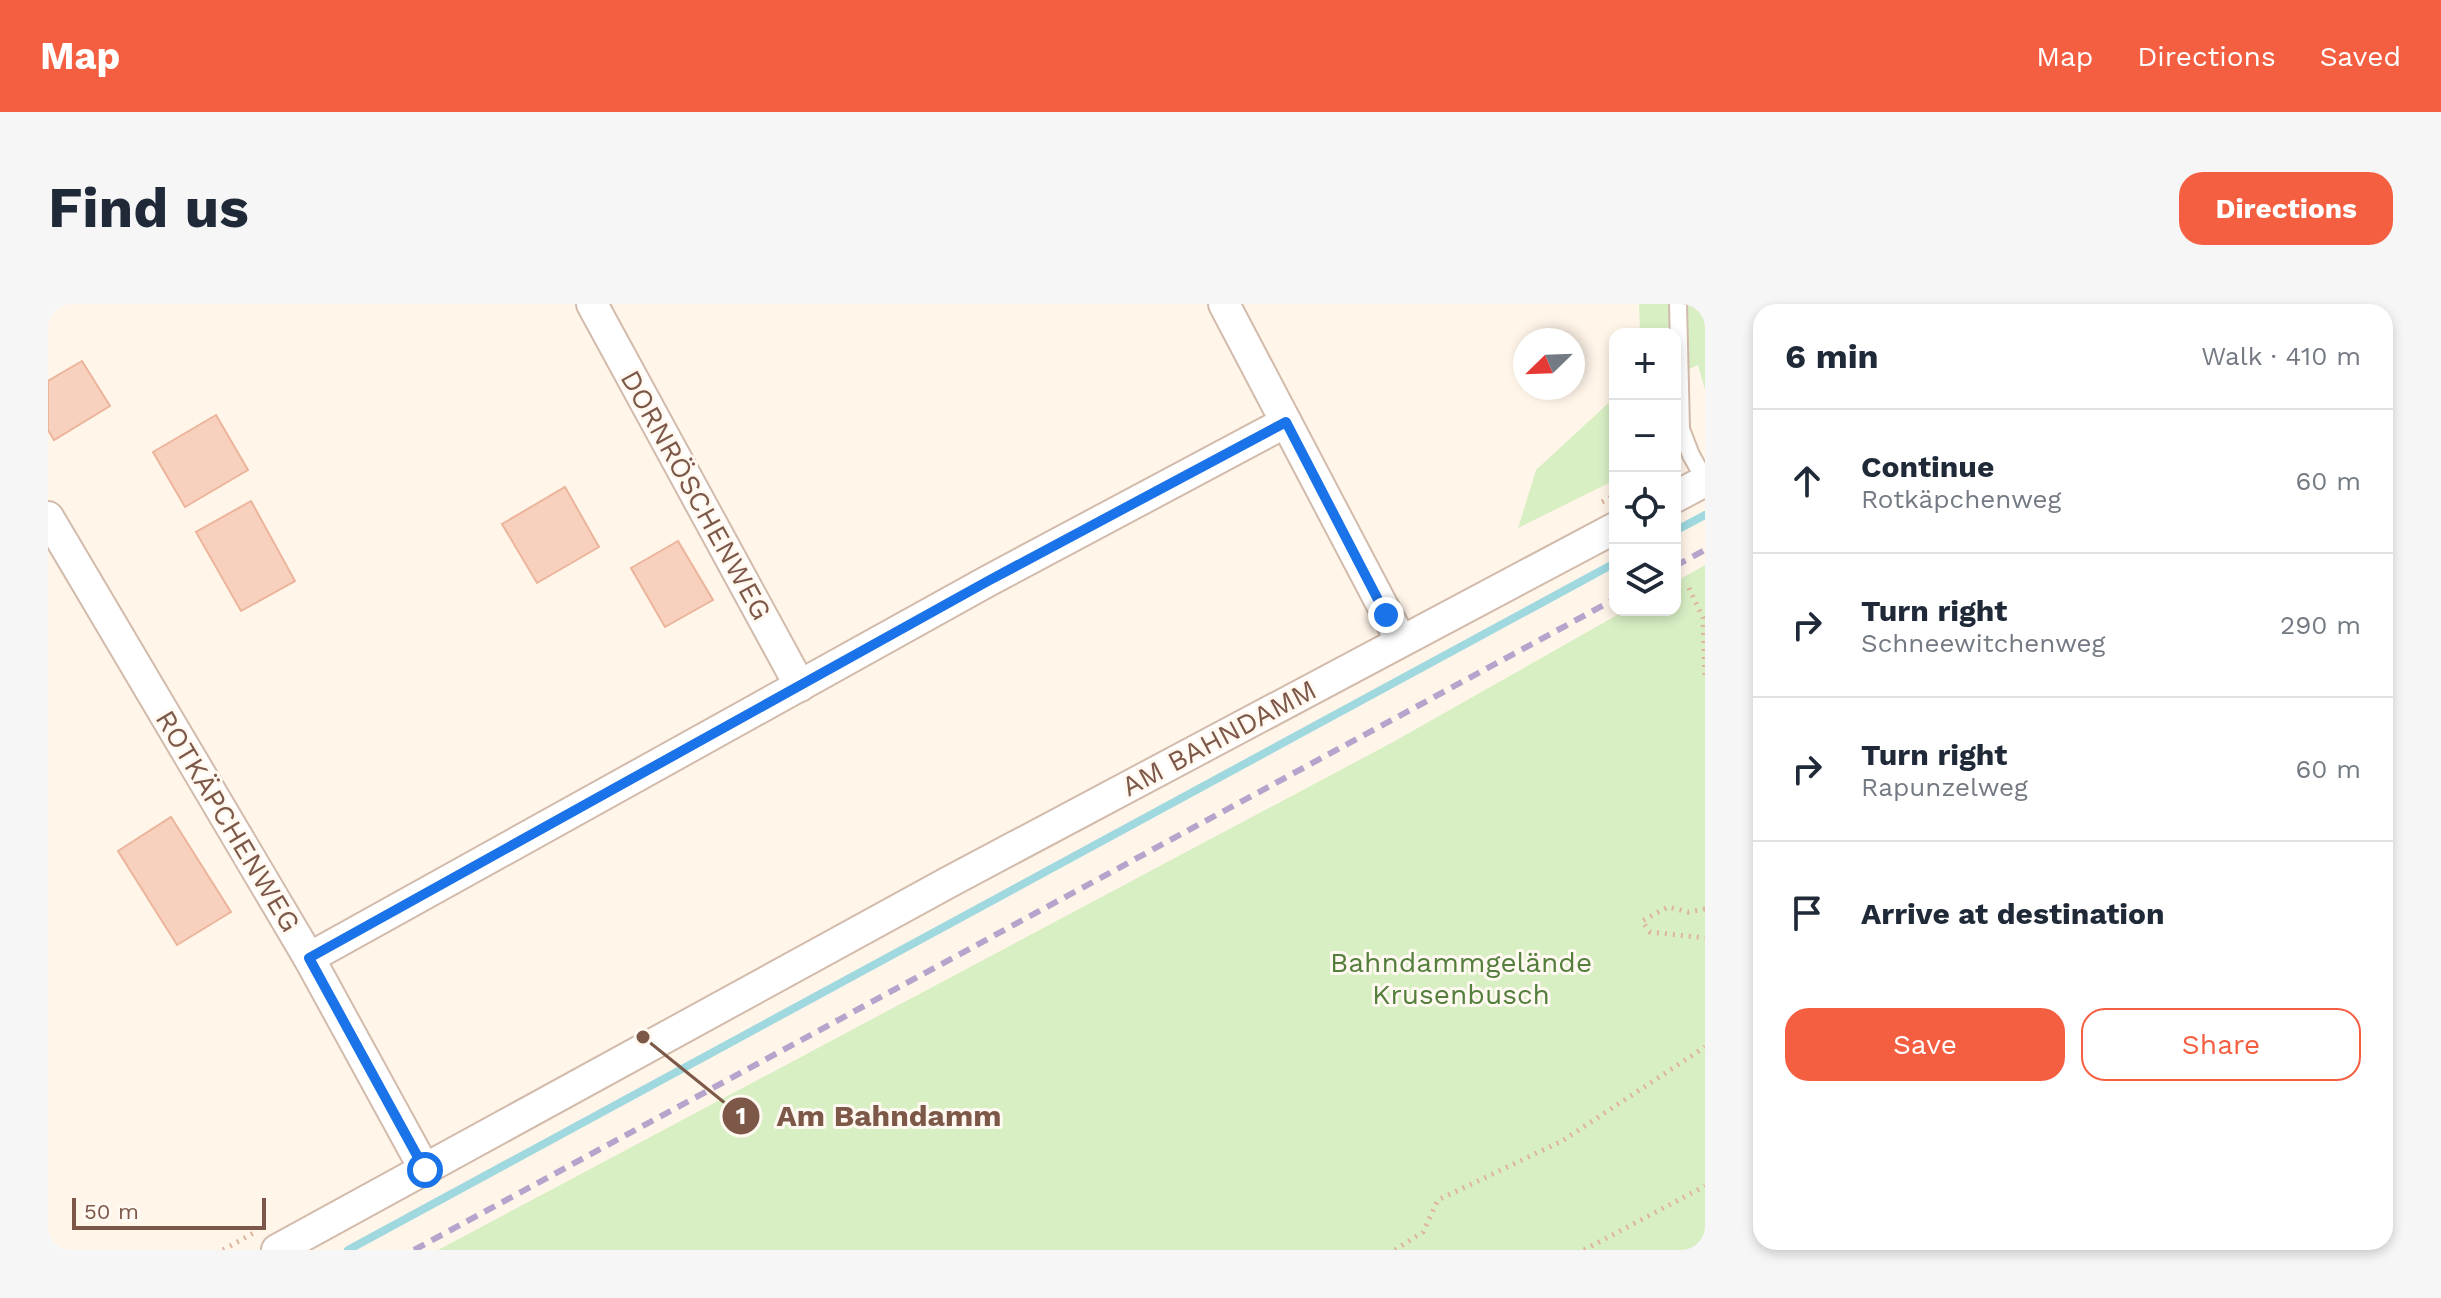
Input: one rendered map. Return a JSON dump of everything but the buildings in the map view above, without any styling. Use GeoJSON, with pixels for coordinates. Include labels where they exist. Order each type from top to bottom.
{"type":"FeatureCollection","features":[{"type":"Feature","properties":{"kind":"street","name":"DORNRÖSCHENWEG"},"geometry":{"type":"LineString","coordinates":[[592,304],[800,686]]}},
{"type":"Feature","properties":{"kind":"street"},"geometry":{"type":"LineString","coordinates":[[1224,304],[1401,641]]}},
{"type":"Feature","properties":{"kind":"street"},"geometry":{"type":"LineString","coordinates":[[309,958],[988,581],[1286,422]]}},
{"type":"Feature","properties":{"kind":"street"},"geometry":{"type":"LineString","coordinates":[[1681,494],[1705,480]]}},
{"type":"Feature","properties":{"kind":"street","name":"ROTKÄPCHENWEG"},"geometry":{"type":"LineString","coordinates":[[48,517],[309,958],[425,1170]]}},
{"type":"Feature","properties":{"kind":"street","name":"AM BAHNDAMM"},"geometry":{"type":"LineString","coordinates":[[277,1250],[949,882],[1609,531]]}},
{"type":"Feature","properties":{"kind":"lane"},"geometry":{"type":"LineString","coordinates":[[1678,304],[1681,429],[1705,480]]}},
{"type":"Feature","properties":{"kind":"path"},"geometry":{"type":"LineString","coordinates":[[1689,588],[1703,618],[1705,679]]}},
{"type":"Feature","properties":{"kind":"path"},"geometry":{"type":"LineString","coordinates":[[1705,909],[1688,912],[1668,907],[1642,921],[1650,932],[1705,938]]}},
{"type":"Feature","properties":{"kind":"path"},"geometry":{"type":"LineString","coordinates":[[1395,1250],[1423,1232],[1438,1200],[1562,1141],[1705,1047]]}},
{"type":"Feature","properties":{"kind":"path"},"geometry":{"type":"LineString","coordinates":[[1584,1250],[1705,1186]]}},
{"type":"Feature","properties":{"kind":"green space"},"geometry":{"type":"Polygon","coordinates":[[[1639,304],[1705,304],[1705,390],[1698,365],[1681,373],[1681,328],[1640,328],[1639,304]]]}},
{"type":"Feature","properties":{"kind":"green space"},"geometry":{"type":"Polygon","coordinates":[[[1609,403],[1609,483],[1518,528],[1536,470],[1609,403]]]}},
{"type":"Feature","properties":{"kind":"green space","name":"Bahndammgelände Krusenbusch"},"geometry":{"type":"Polygon","coordinates":[[[1705,565],[1705,1250],[438,1250],[1393,742],[1615,616],[1681,616],[1681,579],[1705,565]]]}},
{"type":"Feature","properties":{"kind":"waterway"},"geometry":{"type":"LineString","coordinates":[[1681,528],[1705,515]]}},
{"type":"Feature","properties":{"kind":"waterway"},"geometry":{"type":"LineString","coordinates":[[348,1250],[1609,566]]}},
{"type":"Feature","properties":{"kind":"railway"},"geometry":{"type":"LineString","coordinates":[[1681,563],[1705,550]]}},
{"type":"Feature","properties":{"kind":"railway"},"geometry":{"type":"LineString","coordinates":[[414,1250],[1609,602]]}},
{"type":"Feature","properties":{"kind":"place","name":"Am Bahndamm"},"geometry":{"type":"Point","coordinates":[643,1037]}},
{"type":"Feature","properties":{"kind":"route"},"geometry":{"type":"LineString","coordinates":[[425,1170],[309,958],[988,581],[1286,422],[1386,615]]}}]}
